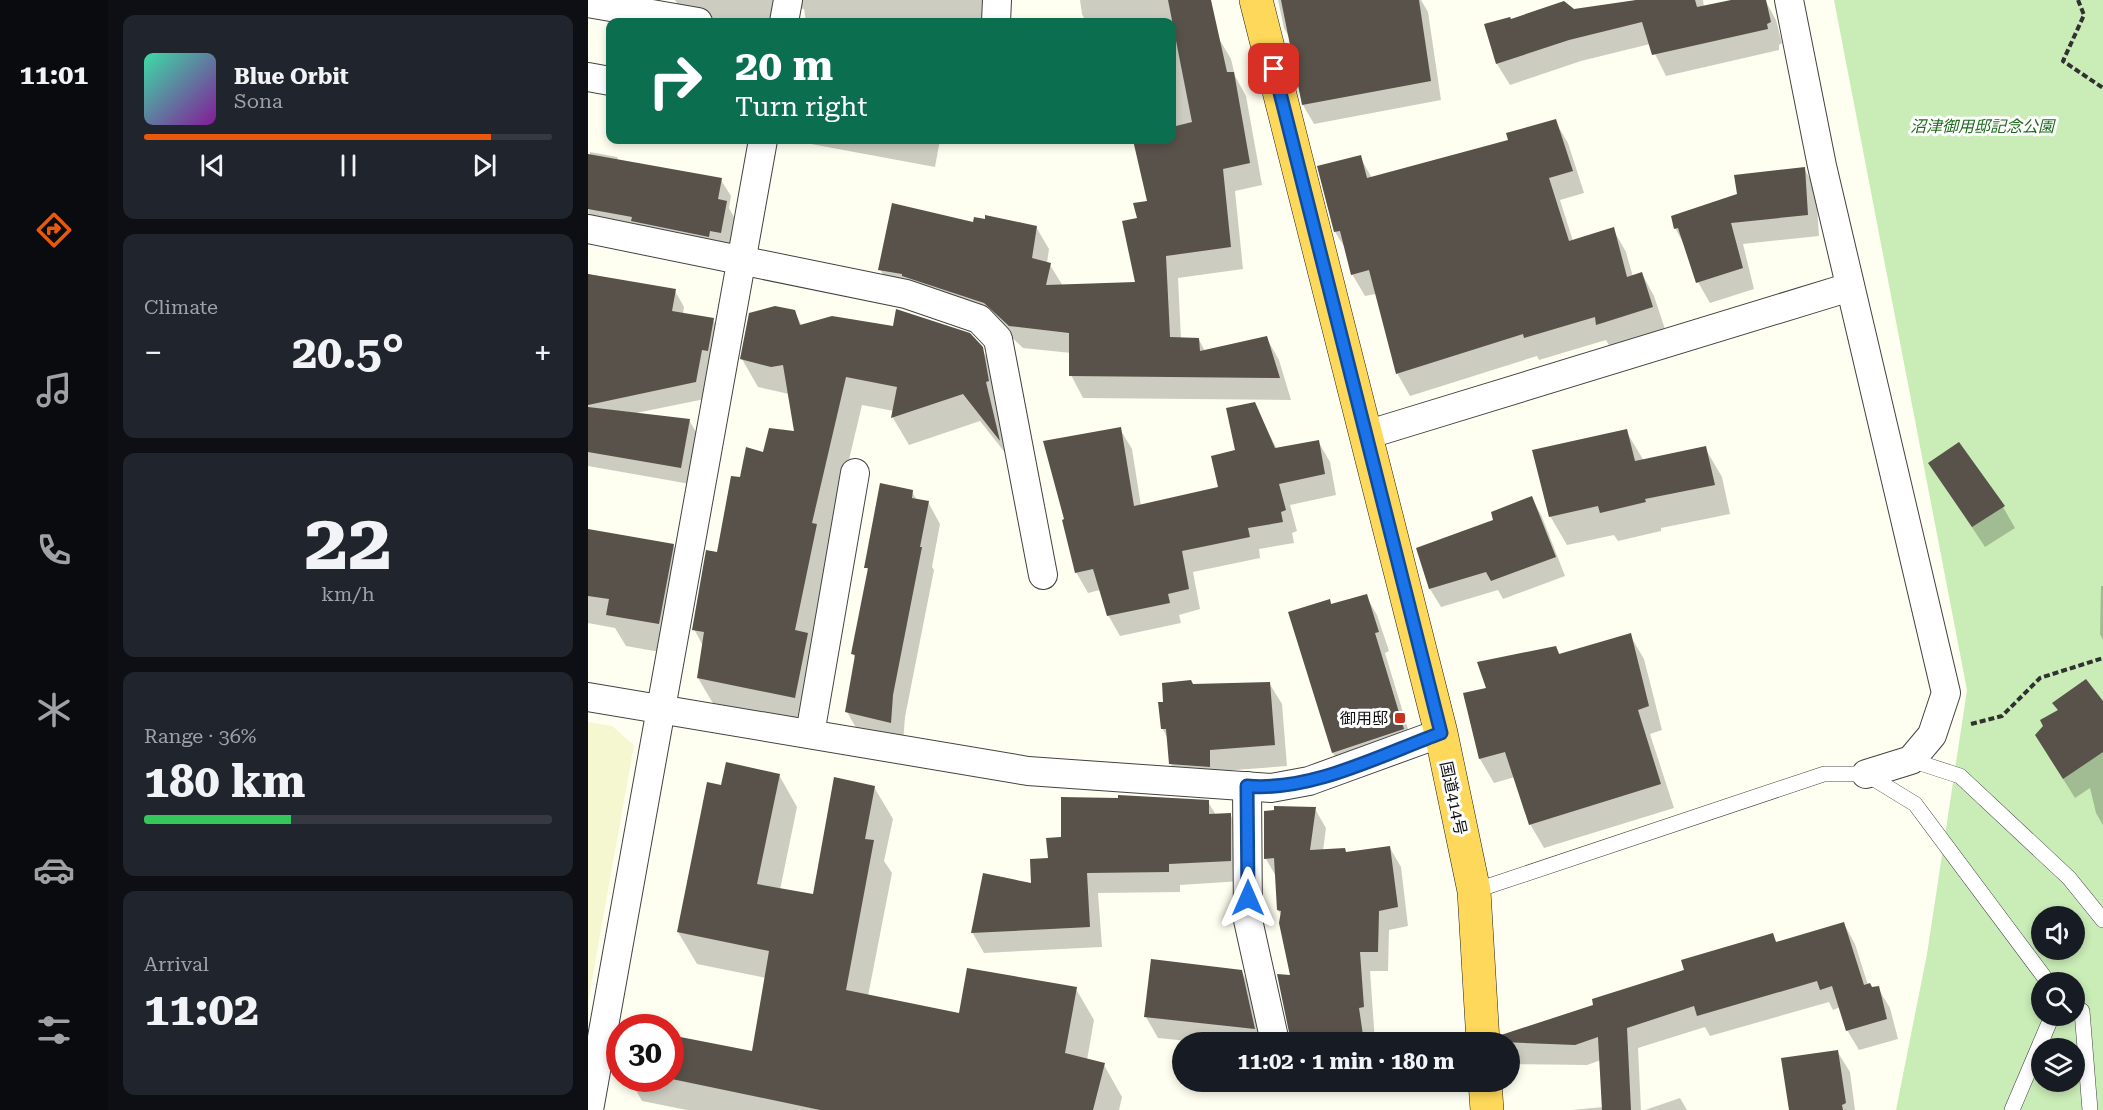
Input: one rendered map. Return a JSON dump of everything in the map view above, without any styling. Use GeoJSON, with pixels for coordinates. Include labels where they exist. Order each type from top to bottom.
{"type":"FeatureCollection","features":[{"type":"Feature","properties":{"kind":"highway","name":"国道414号"},"geometry":{"type":"LineString","coordinates":[[1256,0],[1441,733],[1474,891],[1482,1032]]}},
{"type":"Feature","properties":{"kind":"highway"},"geometry":{"type":"LineString","coordinates":[[1486,1092],[1487,1110]]}},
{"type":"Feature","properties":{"kind":"street"},"geometry":{"type":"LineString","coordinates":[[785,18],[788,0]]}},
{"type":"Feature","properties":{"kind":"street"},"geometry":{"type":"LineString","coordinates":[[996,18],[997,0]]}},
{"type":"Feature","properties":{"kind":"street"},"geometry":{"type":"LineString","coordinates":[[1789,0],[1822,166],[1946,693],[1932,735],[1911,760],[1866,774]]}},
{"type":"Feature","properties":{"kind":"street"},"geometry":{"type":"LineString","coordinates":[[588,3],[675,18]]}},
{"type":"Feature","properties":{"kind":"street"},"geometry":{"type":"LineString","coordinates":[[588,77],[606,80]]}},
{"type":"Feature","properties":{"kind":"street"},"geometry":{"type":"LineString","coordinates":[[589,1110],[663,710],[762,144]]}},
{"type":"Feature","properties":{"kind":"street"},"geometry":{"type":"LineString","coordinates":[[588,229],[906,294],[979,319],[998,339],[1043,575]]}},
{"type":"Feature","properties":{"kind":"street"},"geometry":{"type":"LineString","coordinates":[[1366,435],[1850,287]]}},
{"type":"Feature","properties":{"kind":"street"},"geometry":{"type":"LineString","coordinates":[[810,735],[855,473]]}},
{"type":"Feature","properties":{"kind":"street"},"geometry":{"type":"LineString","coordinates":[[588,697],[1028,771],[1271,788],[1309,781],[1441,733]]}},
{"type":"Feature","properties":{"kind":"street"},"geometry":{"type":"LineString","coordinates":[[1247,786],[1248,920],[1273,1032]]}},
{"type":"Feature","properties":{"kind":"lane"},"geometry":{"type":"LineString","coordinates":[[1911,760],[1960,776],[2069,878],[2103,920]]}},
{"type":"Feature","properties":{"kind":"lane"},"geometry":{"type":"LineString","coordinates":[[1474,891],[1824,774],[1866,774],[1916,804],[2041,972]]}},
{"type":"Feature","properties":{"kind":"lane"},"geometry":{"type":"LineString","coordinates":[[2012,1110],[2048,1026]]}},
{"type":"Feature","properties":{"kind":"lane"},"geometry":{"type":"LineString","coordinates":[[2083,1026],[2090,1110]]}},
{"type":"Feature","properties":{"kind":"path"},"geometry":{"type":"LineString","coordinates":[[2078,0],[2084,15],[2063,62],[2103,88]]}},
{"type":"Feature","properties":{"kind":"path"},"geometry":{"type":"LineString","coordinates":[[1932,735],[2002,716],[2040,678],[2103,658]]}},
{"type":"Feature","properties":{"kind":"green space","name":"沼津御用邸記念公園"},"geometry":{"type":"Polygon","coordinates":[[[1834,0],[2103,0],[2103,1110],[1896,1110],[1927,954],[1967,690],[1834,0]]]}},
{"type":"Feature","properties":{"kind":"green space"},"geometry":{"type":"Polygon","coordinates":[[[588,722],[612,726],[634,745],[588,1002],[588,722]]]}},
{"type":"Feature","properties":{"kind":"building"},"geometry":{"type":"Polygon","coordinates":[[[1168,0],[1211,0],[1227,72],[1234,72],[1250,163],[1223,169],[1231,247],[1166,256],[1170,337],[1199,338],[1200,351],[1267,336],[1280,378],[1069,376],[1069,333],[1009,326],[984,303],[902,276],[902,274],[878,270],[892,203],[973,222],[974,217],[985,219],[985,215],[1037,226],[1032,258],[1051,263],[1046,285],[1135,282],[1122,221],[1137,218],[1133,203],[1147,201],[1134,144],[1176,144],[1176,126],[1192,122],[1176,41],[1176,18],[1172,18],[1168,0]]]}},
{"type":"Feature","properties":{"kind":"building"},"geometry":{"type":"Polygon","coordinates":[[[1281,0],[1419,0],[1431,81],[1302,105],[1281,0]]]}},
{"type":"Feature","properties":{"kind":"building"},"geometry":{"type":"Polygon","coordinates":[[[1636,0],[1695,0],[1697,7],[1731,0],[1766,0],[1771,22],[1767,24],[1768,29],[1652,55],[1642,22],[1569,40],[1496,64],[1484,24],[1510,17],[1511,19],[1564,1],[1574,9],[1636,0]]]}},
{"type":"Feature","properties":{"kind":"building"},"geometry":{"type":"Polygon","coordinates":[[[1556,119],[1573,171],[1549,178],[1569,241],[1614,227],[1627,277],[1642,272],[1653,307],[1596,325],[1595,317],[1524,338],[1523,334],[1396,374],[1369,270],[1351,275],[1340,231],[1334,232],[1317,166],[1361,155],[1367,178],[1508,140],[1506,133],[1556,119]]]}},
{"type":"Feature","properties":{"kind":"building"},"geometry":{"type":"Polygon","coordinates":[[[588,154],[722,178],[718,199],[727,201],[721,233],[710,231],[709,237],[631,221],[632,217],[588,209],[588,154]]]}},
{"type":"Feature","properties":{"kind":"building"},"geometry":{"type":"Polygon","coordinates":[[[1805,167],[1808,215],[1731,223],[1743,268],[1696,283],[1678,228],[1674,229],[1671,216],[1737,194],[1734,175],[1805,167]]]}},
{"type":"Feature","properties":{"kind":"building"},"geometry":{"type":"Polygon","coordinates":[[[588,274],[676,289],[672,311],[714,318],[708,351],[702,350],[696,382],[588,405],[588,274]]]}},
{"type":"Feature","properties":{"kind":"building"},"geometry":{"type":"Polygon","coordinates":[[[775,306],[795,310],[800,325],[832,316],[893,326],[896,309],[970,333],[983,347],[989,381],[986,382],[1000,441],[963,394],[891,418],[897,387],[846,377],[812,523],[817,524],[795,630],[808,633],[795,698],[697,678],[704,632],[692,630],[706,550],[717,552],[731,476],[740,477],[746,447],[763,452],[769,428],[794,431],[783,365],[771,367],[740,359],[749,313],[775,306]]]}},
{"type":"Feature","properties":{"kind":"building"},"geometry":{"type":"Polygon","coordinates":[[[1255,402],[1275,448],[1319,440],[1325,474],[1279,484],[1286,510],[1281,512],[1283,522],[1248,528],[1250,537],[1182,551],[1189,589],[1168,594],[1170,603],[1107,616],[1093,569],[1075,573],[1062,520],[1064,519],[1043,441],[1121,427],[1134,506],[1218,487],[1211,456],[1235,450],[1226,408],[1255,402]]]}},
{"type":"Feature","properties":{"kind":"building"},"geometry":{"type":"Polygon","coordinates":[[[588,407],[690,419],[681,468],[588,452],[588,407]]]}},
{"type":"Feature","properties":{"kind":"building"},"geometry":{"type":"Polygon","coordinates":[[[1627,429],[1635,461],[1706,446],[1715,485],[1645,499],[1646,502],[1600,513],[1598,506],[1549,517],[1532,450],[1627,429]]]}},
{"type":"Feature","properties":{"kind":"building"},"geometry":{"type":"Polygon","coordinates":[[[1959,442],[2005,506],[1972,527],[1928,463],[1959,442]]]}},
{"type":"Feature","properties":{"kind":"building"},"geometry":{"type":"Polygon","coordinates":[[[880,483],[913,490],[912,498],[929,501],[893,695],[891,723],[845,712],[855,655],[851,654],[868,568],[864,568],[880,483]]]}},
{"type":"Feature","properties":{"kind":"building"},"geometry":{"type":"Polygon","coordinates":[[[1532,496],[1556,557],[1491,581],[1486,572],[1429,589],[1416,548],[1493,520],[1491,512],[1532,496]]]}},
{"type":"Feature","properties":{"kind":"building"},"geometry":{"type":"Polygon","coordinates":[[[588,529],[674,544],[659,624],[606,615],[609,599],[588,596],[588,529]]]}},
{"type":"Feature","properties":{"kind":"building"},"geometry":{"type":"Polygon","coordinates":[[[1367,594],[1379,632],[1375,633],[1404,729],[1332,753],[1288,612],[1330,599],[1331,604],[1367,594]]]}},
{"type":"Feature","properties":{"kind":"building"},"geometry":{"type":"Polygon","coordinates":[[[1631,633],[1649,706],[1638,710],[1661,784],[1529,825],[1505,752],[1479,759],[1463,693],[1486,688],[1477,662],[1556,646],[1559,654],[1631,633]]]}},
{"type":"Feature","properties":{"kind":"building"},"geometry":{"type":"Polygon","coordinates":[[[2086,679],[2103,701],[2103,752],[2063,779],[2035,735],[2043,726],[2040,720],[2058,710],[2052,703],[2086,679]]]}},
{"type":"Feature","properties":{"kind":"building"},"geometry":{"type":"Polygon","coordinates":[[[1191,680],[1193,684],[1270,682],[1275,745],[1210,750],[1210,767],[1169,764],[1166,729],[1161,729],[1158,702],[1163,702],[1162,683],[1191,680]]]}},
{"type":"Feature","properties":{"kind":"building"},"geometry":{"type":"Polygon","coordinates":[[[726,762],[780,774],[757,884],[813,894],[834,777],[875,786],[865,839],[874,840],[846,990],[959,1013],[967,968],[1077,987],[1065,1053],[1105,1063],[1093,1110],[820,1110],[684,1082],[684,1038],[752,1051],[769,951],[677,932],[707,782],[721,785],[726,762]]]}},
{"type":"Feature","properties":{"kind":"building"},"geometry":{"type":"Polygon","coordinates":[[[1118,795],[1209,800],[1209,814],[1231,813],[1231,861],[1169,864],[1169,872],[1087,873],[1090,927],[971,933],[983,873],[1031,883],[1030,859],[1048,858],[1046,838],[1061,837],[1061,797],[1118,798],[1118,795]]]}},
{"type":"Feature","properties":{"kind":"building"},"geometry":{"type":"Polygon","coordinates":[[[1274,806],[1316,807],[1310,850],[1345,848],[1346,852],[1390,846],[1398,907],[1379,911],[1378,952],[1360,952],[1364,1007],[1359,1008],[1363,1032],[1289,1032],[1277,974],[1290,975],[1279,923],[1281,911],[1277,910],[1274,858],[1264,859],[1264,811],[1274,810],[1274,806]]]}},
{"type":"Feature","properties":{"kind":"building"},"geometry":{"type":"Polygon","coordinates":[[[1844,922],[1864,985],[1870,983],[1872,987],[1879,986],[1887,1019],[1846,1031],[1832,986],[1820,990],[1817,981],[1697,1016],[1694,1006],[1627,1028],[1631,1110],[1602,1110],[1598,1037],[1575,1045],[1520,1043],[1520,1032],[1510,1032],[1593,1005],[1592,999],[1684,970],[1681,960],[1773,933],[1776,942],[1844,922]]]}},
{"type":"Feature","properties":{"kind":"building"},"geometry":{"type":"Polygon","coordinates":[[[1151,959],[1242,970],[1255,1029],[1144,1017],[1151,959]]]}},
{"type":"Feature","properties":{"kind":"building"},"geometry":{"type":"Polygon","coordinates":[[[1838,1050],[1846,1103],[1842,1105],[1843,1110],[1789,1110],[1781,1058],[1838,1050]]]}},
{"type":"Feature","properties":{"kind":"place","name":"御用邸"},"geometry":{"type":"Point","coordinates":[1400,718]}},
{"type":"Feature","properties":{"kind":"route"},"geometry":{"type":"LineString","coordinates":[[1248,898],[1247,786],[1271,788],[1309,781],[1441,733],[1274,69]]}}]}
